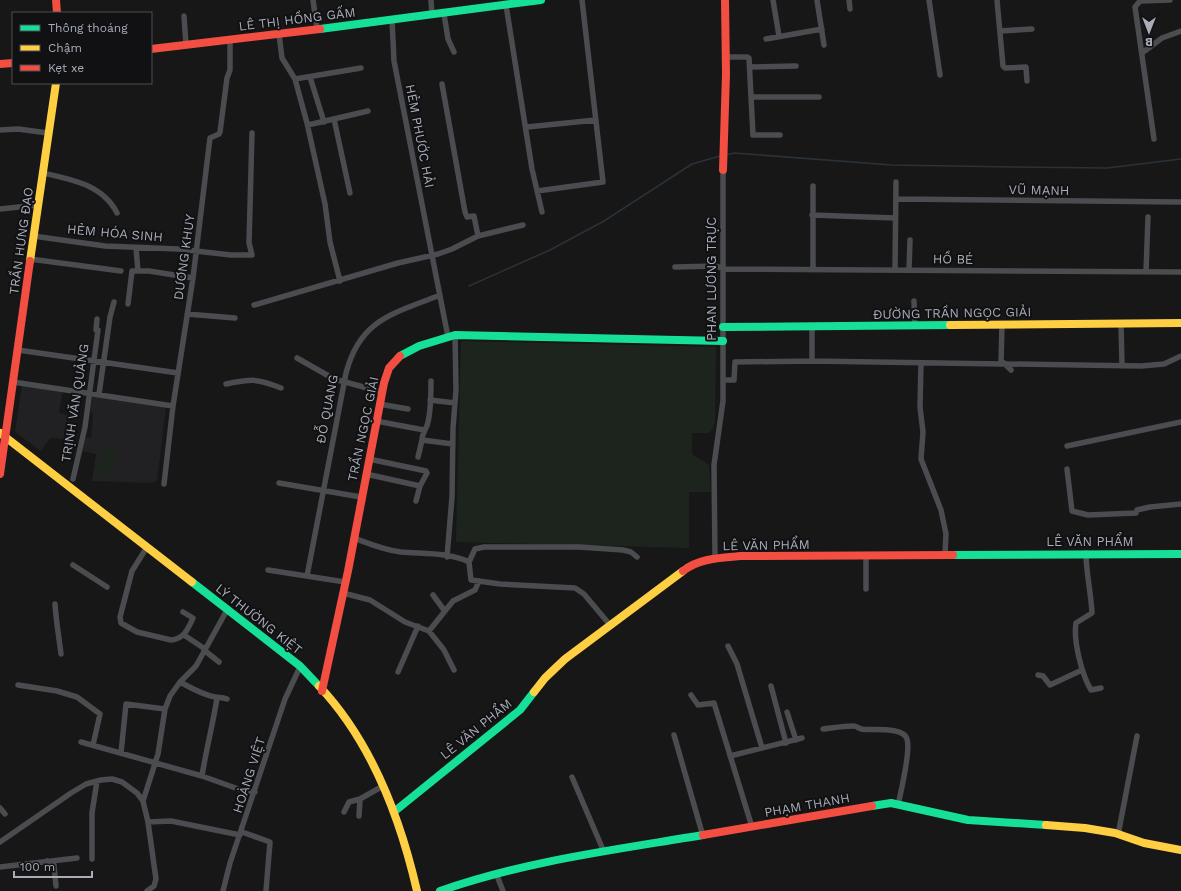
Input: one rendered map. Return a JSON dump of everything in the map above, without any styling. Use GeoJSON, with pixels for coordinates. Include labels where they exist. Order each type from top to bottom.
{"type":"FeatureCollection","features":[{"type":"Feature","properties":{"kind":"street"},"geometry":{"type":"LineString","coordinates":[[56,0],[57,12]]}},
{"type":"Feature","properties":{"kind":"street"},"geometry":{"type":"LineString","coordinates":[[313,0],[317,28]]}},
{"type":"Feature","properties":{"kind":"street"},"geometry":{"type":"LineString","coordinates":[[430,0],[432,15]]}},
{"type":"Feature","properties":{"kind":"street","name":"LÊ THỊ HỒNG GẤM"},"geometry":{"type":"LineString","coordinates":[[152,49],[444,14],[541,0]]}},
{"type":"Feature","properties":{"kind":"street"},"geometry":{"type":"LineString","coordinates":[[537,191],[603,182],[582,0]]}},
{"type":"Feature","properties":{"kind":"street","name":"PHAN LƯƠNG TRỰC"},"geometry":{"type":"LineString","coordinates":[[715,558],[714,465],[715,451],[722,415],[723,380],[724,139],[726,57],[725,0]]}},
{"type":"Feature","properties":{"kind":"street"},"geometry":{"type":"LineString","coordinates":[[773,0],[779,36]]}},
{"type":"Feature","properties":{"kind":"street"},"geometry":{"type":"LineString","coordinates":[[816,0],[824,45]]}},
{"type":"Feature","properties":{"kind":"street"},"geometry":{"type":"LineString","coordinates":[[849,0],[850,9]]}},
{"type":"Feature","properties":{"kind":"street"},"geometry":{"type":"LineString","coordinates":[[929,0],[940,75]]}},
{"type":"Feature","properties":{"kind":"street"},"geometry":{"type":"LineString","coordinates":[[997,0],[1004,67],[1026,67],[1027,81]]}},
{"type":"Feature","properties":{"kind":"street"},"geometry":{"type":"LineString","coordinates":[[1154,139],[1135,9],[1136,5],[1140,1],[1170,0]]}},
{"type":"Feature","properties":{"kind":"street"},"geometry":{"type":"LineString","coordinates":[[513,3],[527,127],[537,191],[542,212]]}},
{"type":"Feature","properties":{"kind":"street"},"geometry":{"type":"LineString","coordinates":[[444,14],[448,39],[454,52]]}},
{"type":"Feature","properties":{"kind":"street"},"geometry":{"type":"LineString","coordinates":[[184,16],[186,45]]}},
{"type":"Feature","properties":{"kind":"street","name":"HẺM PHƯỚC HẢI"},"geometry":{"type":"LineString","coordinates":[[392,20],[394,61],[440,295],[452,336],[455,402],[452,497],[447,557]]}},
{"type":"Feature","properties":{"kind":"street"},"geometry":{"type":"LineString","coordinates":[[1000,31],[1032,29]]}},
{"type":"Feature","properties":{"kind":"street"},"geometry":{"type":"LineString","coordinates":[[766,39],[822,30]]}},
{"type":"Feature","properties":{"kind":"street"},"geometry":{"type":"LineString","coordinates":[[1142,53],[1162,38],[1181,31]]}},
{"type":"Feature","properties":{"kind":"street"},"geometry":{"type":"LineString","coordinates":[[279,34],[282,58],[295,79],[308,125],[325,204],[330,242],[340,281]]}},
{"type":"Feature","properties":{"kind":"street","name":"DƯƠNG KHUY"},"geometry":{"type":"LineString","coordinates":[[164,484],[173,406],[193,278],[209,140],[212,136],[219,134],[220,132],[225,107],[227,78],[230,70],[230,39]]}},
{"type":"Feature","properties":{"kind":"street"},"geometry":{"type":"LineString","coordinates":[[726,57],[748,57],[750,67],[753,135],[780,135]]}},
{"type":"Feature","properties":{"kind":"street"},"geometry":{"type":"LineString","coordinates":[[0,64],[12,63]]}},
{"type":"Feature","properties":{"kind":"street"},"geometry":{"type":"LineString","coordinates":[[750,67],[796,66]]}},
{"type":"Feature","properties":{"kind":"street"},"geometry":{"type":"LineString","coordinates":[[295,79],[361,68]]}},
{"type":"Feature","properties":{"kind":"street"},"geometry":{"type":"LineString","coordinates":[[310,77],[324,122]]}},
{"type":"Feature","properties":{"kind":"street","name":"TRẦN HƯNG ĐẠO"},"geometry":{"type":"LineString","coordinates":[[0,474],[3,435],[18,350],[56,84]]}},
{"type":"Feature","properties":{"kind":"street"},"geometry":{"type":"LineString","coordinates":[[442,84],[465,212],[467,217],[474,216],[478,236]]}},
{"type":"Feature","properties":{"kind":"street"},"geometry":{"type":"LineString","coordinates":[[751,97],[819,97]]}},
{"type":"Feature","properties":{"kind":"street"},"geometry":{"type":"LineString","coordinates":[[308,125],[368,111]]}},
{"type":"Feature","properties":{"kind":"street"},"geometry":{"type":"LineString","coordinates":[[334,119],[350,193]]}},
{"type":"Feature","properties":{"kind":"street"},"geometry":{"type":"LineString","coordinates":[[527,127],[596,120]]}},
{"type":"Feature","properties":{"kind":"street"},"geometry":{"type":"LineString","coordinates":[[0,130],[18,129],[48,133]]}},
{"type":"Feature","properties":{"kind":"street","name":"HẺM HÓA SINH"},"geometry":{"type":"LineString","coordinates":[[34,236],[105,246],[195,251],[231,255],[252,255],[249,249],[249,243],[252,133]]}},
{"type":"Feature","properties":{"kind":"street"},"geometry":{"type":"LineString","coordinates":[[43,173],[71,179],[94,189],[113,205],[117,214]]}},
{"type":"Feature","properties":{"kind":"street"},"geometry":{"type":"LineString","coordinates":[[895,270],[896,182]]}},
{"type":"Feature","properties":{"kind":"street"},"geometry":{"type":"LineString","coordinates":[[812,186],[813,270]]}},
{"type":"Feature","properties":{"kind":"street","name":"VŨ MẠNH"},"geometry":{"type":"LineString","coordinates":[[896,199],[1181,202]]}},
{"type":"Feature","properties":{"kind":"street"},"geometry":{"type":"LineString","coordinates":[[0,208],[38,205]]}},
{"type":"Feature","properties":{"kind":"street"},"geometry":{"type":"LineString","coordinates":[[812,215],[895,218]]}},
{"type":"Feature","properties":{"kind":"street"},"geometry":{"type":"LineString","coordinates":[[1146,272],[1148,217]]}},
{"type":"Feature","properties":{"kind":"street"},"geometry":{"type":"LineString","coordinates":[[254,304],[432,255],[452,249],[478,236],[523,225]]}},
{"type":"Feature","properties":{"kind":"street"},"geometry":{"type":"LineString","coordinates":[[910,240],[910,270]]}},
{"type":"Feature","properties":{"kind":"street"},"geometry":{"type":"LineString","coordinates":[[136,248],[138,271]]}},
{"type":"Feature","properties":{"kind":"street"},"geometry":{"type":"LineString","coordinates":[[30,259],[122,271]]}},
{"type":"Feature","properties":{"kind":"street","name":"HỒ BÉ"},"geometry":{"type":"LineString","coordinates":[[675,267],[716,266],[724,269],[813,270],[1181,272]]}},
{"type":"Feature","properties":{"kind":"street"},"geometry":{"type":"LineString","coordinates":[[128,304],[132,271],[193,278]]}},
{"type":"Feature","properties":{"kind":"street","name":"ĐỖ QUANG"},"geometry":{"type":"LineString","coordinates":[[307,576],[322,489],[352,352],[370,328],[390,316],[440,295]]}},
{"type":"Feature","properties":{"kind":"street"},"geometry":{"type":"LineString","coordinates":[[914,301],[914,326]]}},
{"type":"Feature","properties":{"kind":"street"},"geometry":{"type":"LineString","coordinates":[[99,394],[110,317],[114,302]]}},
{"type":"Feature","properties":{"kind":"street"},"geometry":{"type":"LineString","coordinates":[[187,314],[235,318]]}},
{"type":"Feature","properties":{"kind":"street","name":"TRỊNH VĂN QUẢNG"},"geometry":{"type":"LineString","coordinates":[[73,479],[90,392],[98,319]]}},
{"type":"Feature","properties":{"kind":"street"},"geometry":{"type":"LineString","coordinates":[[1122,323],[1122,366]]}},
{"type":"Feature","properties":{"kind":"street","name":"ĐƯỜNG TRẦN NGỌC GIẢI"},"geometry":{"type":"LineString","coordinates":[[723,327],[1181,323]]}},
{"type":"Feature","properties":{"kind":"street"},"geometry":{"type":"LineString","coordinates":[[1002,325],[1003,363],[1011,370]]}},
{"type":"Feature","properties":{"kind":"street"},"geometry":{"type":"LineString","coordinates":[[812,327],[812,361]]}},
{"type":"Feature","properties":{"kind":"street","name":"TRẦN NGỌC GIẢI"},"geometry":{"type":"LineString","coordinates":[[322,691],[346,582],[379,404],[387,373],[395,360],[415,348],[452,336],[723,341]]}},
{"type":"Feature","properties":{"kind":"street"},"geometry":{"type":"LineString","coordinates":[[18,350],[178,373]]}},
{"type":"Feature","properties":{"kind":"street"},"geometry":{"type":"LineString","coordinates":[[723,380],[734,380],[735,362],[812,361],[1122,366],[1159,365],[1181,356]]}},
{"type":"Feature","properties":{"kind":"street"},"geometry":{"type":"LineString","coordinates":[[297,358],[312,368],[344,383],[382,392]]}},
{"type":"Feature","properties":{"kind":"street"},"geometry":{"type":"LineString","coordinates":[[921,363],[920,407],[923,432],[921,459],[941,510],[946,534],[945,554]]}},
{"type":"Feature","properties":{"kind":"street"},"geometry":{"type":"LineString","coordinates":[[226,384],[248,380],[263,380],[281,388]]}},
{"type":"Feature","properties":{"kind":"street"},"geometry":{"type":"LineString","coordinates":[[418,456],[424,430],[428,423],[431,381]]}},
{"type":"Feature","properties":{"kind":"street"},"geometry":{"type":"LineString","coordinates":[[13,382],[90,392],[173,406]]}},
{"type":"Feature","properties":{"kind":"street"},"geometry":{"type":"LineString","coordinates":[[430,400],[455,402]]}},
{"type":"Feature","properties":{"kind":"street"},"geometry":{"type":"LineString","coordinates":[[379,404],[408,408]]}},
{"type":"Feature","properties":{"kind":"street"},"geometry":{"type":"LineString","coordinates":[[376,421],[424,430]]}},
{"type":"Feature","properties":{"kind":"street"},"geometry":{"type":"LineString","coordinates":[[1067,446],[1181,422]]}},
{"type":"Feature","properties":{"kind":"street","name":"LÝ THƯỜNG KIỆT"},"geometry":{"type":"LineString","coordinates":[[3,435],[300,667],[322,691],[354,731],[369,756],[395,811],[410,858],[417,891]]}},
{"type":"Feature","properties":{"kind":"street"},"geometry":{"type":"LineString","coordinates":[[422,440],[453,444]]}},
{"type":"Feature","properties":{"kind":"street"},"geometry":{"type":"LineString","coordinates":[[369,459],[426,471],[425,478],[420,486],[420,493],[416,501]]}},
{"type":"Feature","properties":{"kind":"street"},"geometry":{"type":"LineString","coordinates":[[1067,470],[1072,511],[1088,515],[1137,512],[1150,507],[1181,504]]}},
{"type":"Feature","properties":{"kind":"street"},"geometry":{"type":"LineString","coordinates":[[366,474],[420,486]]}},
{"type":"Feature","properties":{"kind":"street"},"geometry":{"type":"LineString","coordinates":[[279,483],[322,489],[361,497]]}},
{"type":"Feature","properties":{"kind":"street"},"geometry":{"type":"LineString","coordinates":[[354,538],[377,547],[390,550],[447,557],[469,562]]}},
{"type":"Feature","properties":{"kind":"street"},"geometry":{"type":"LineString","coordinates":[[147,547],[132,571],[120,617],[121,623],[137,632],[171,640],[184,636],[194,618],[183,612]]}},
{"type":"Feature","properties":{"kind":"street"},"geometry":{"type":"LineString","coordinates":[[610,625],[584,594],[575,588],[500,584],[479,581],[470,578],[469,562],[475,549],[484,547],[578,547],[623,550],[631,552],[637,557]]}},
{"type":"Feature","properties":{"kind":"street"},"geometry":{"type":"LineString","coordinates":[[1086,553],[1087,578],[1091,595],[1092,613],[1079,620],[1076,626],[1078,656],[1082,670],[1091,690],[1101,688]]}},
{"type":"Feature","properties":{"kind":"street","name":"LÊ VĂN PHẨM"},"geometry":{"type":"LineString","coordinates":[[395,811],[520,710],[545,678],[560,663],[690,565],[715,558],[741,556],[1086,553],[1181,554]]}},
{"type":"Feature","properties":{"kind":"street"},"geometry":{"type":"LineString","coordinates":[[866,555],[866,589]]}},
{"type":"Feature","properties":{"kind":"street"},"geometry":{"type":"LineString","coordinates":[[73,565],[107,587]]}},
{"type":"Feature","properties":{"kind":"street"},"geometry":{"type":"LineString","coordinates":[[268,570],[346,582]]}},
{"type":"Feature","properties":{"kind":"street"},"geometry":{"type":"LineString","coordinates":[[429,631],[444,610],[453,601],[475,590],[479,581]]}},
{"type":"Feature","properties":{"kind":"street"},"geometry":{"type":"LineString","coordinates":[[343,593],[370,600],[401,619],[429,631],[444,650],[454,670]]}},
{"type":"Feature","properties":{"kind":"street"},"geometry":{"type":"LineString","coordinates":[[433,595],[444,610]]}},
{"type":"Feature","properties":{"kind":"street"},"geometry":{"type":"LineString","coordinates":[[55,604],[60,654]]}},
{"type":"Feature","properties":{"kind":"street"},"geometry":{"type":"LineString","coordinates":[[143,800],[158,754],[165,709],[170,696],[180,682],[196,666],[227,610]]}},
{"type":"Feature","properties":{"kind":"street"},"geometry":{"type":"LineString","coordinates":[[398,672],[418,626]]}},
{"type":"Feature","properties":{"kind":"street"},"geometry":{"type":"LineString","coordinates":[[184,636],[205,649],[219,662]]}},
{"type":"Feature","properties":{"kind":"street"},"geometry":{"type":"LineString","coordinates":[[728,646],[737,664],[762,748]]}},
{"type":"Feature","properties":{"kind":"street","name":"HOÀNG VIỆT"},"geometry":{"type":"LineString","coordinates":[[223,891],[230,863],[241,834],[285,699],[300,667]]}},
{"type":"Feature","properties":{"kind":"street"},"geometry":{"type":"LineString","coordinates":[[1038,675],[1043,676],[1050,685],[1082,670]]}},
{"type":"Feature","properties":{"kind":"street"},"geometry":{"type":"LineString","coordinates":[[180,682],[193,689],[217,698],[222,697],[227,699]]}},
{"type":"Feature","properties":{"kind":"street"},"geometry":{"type":"LineString","coordinates":[[18,685],[57,691],[77,697],[100,714],[93,745]]}},
{"type":"Feature","properties":{"kind":"street"},"geometry":{"type":"LineString","coordinates":[[771,686],[786,742]]}},
{"type":"Feature","properties":{"kind":"street"},"geometry":{"type":"LineString","coordinates":[[690,695],[698,705],[714,702],[752,827]]}},
{"type":"Feature","properties":{"kind":"street"},"geometry":{"type":"LineString","coordinates":[[202,776],[208,743],[214,722],[217,698]]}},
{"type":"Feature","properties":{"kind":"street"},"geometry":{"type":"LineString","coordinates":[[121,753],[126,704],[165,709]]}},
{"type":"Feature","properties":{"kind":"street"},"geometry":{"type":"LineString","coordinates":[[787,712],[796,740]]}},
{"type":"Feature","properties":{"kind":"street"},"geometry":{"type":"LineString","coordinates":[[822,729],[855,726],[861,729],[889,730],[906,736],[907,759],[898,805]]}},
{"type":"Feature","properties":{"kind":"street"},"geometry":{"type":"LineString","coordinates":[[674,735],[703,836]]}},
{"type":"Feature","properties":{"kind":"street"},"geometry":{"type":"LineString","coordinates":[[1118,835],[1137,736]]}},
{"type":"Feature","properties":{"kind":"street"},"geometry":{"type":"LineString","coordinates":[[730,756],[802,738]]}},
{"type":"Feature","properties":{"kind":"street"},"geometry":{"type":"LineString","coordinates":[[81,742],[202,776],[241,790],[254,792]]}},
{"type":"Feature","properties":{"kind":"street"},"geometry":{"type":"LineString","coordinates":[[572,777],[604,852]]}},
{"type":"Feature","properties":{"kind":"street"},"geometry":{"type":"LineString","coordinates":[[0,842],[86,784],[112,779],[122,782],[137,793],[143,800],[148,822],[156,879],[154,886],[147,891]]}},
{"type":"Feature","properties":{"kind":"street"},"geometry":{"type":"LineString","coordinates":[[92,859],[92,814],[96,781]]}},
{"type":"Feature","properties":{"kind":"street"},"geometry":{"type":"LineString","coordinates":[[344,812],[350,802],[360,799],[383,786]]}},
{"type":"Feature","properties":{"kind":"street"},"geometry":{"type":"LineString","coordinates":[[359,816],[360,799]]}},
{"type":"Feature","properties":{"kind":"street","name":"PHẠM THANH"},"geometry":{"type":"LineString","coordinates":[[440,891],[456,888],[479,877],[522,866],[870,806],[891,804],[968,820],[1085,828],[1118,835],[1144,843],[1181,850]]}},
{"type":"Feature","properties":{"kind":"street"},"geometry":{"type":"LineString","coordinates":[[0,808],[5,814]]}},
{"type":"Feature","properties":{"kind":"street"},"geometry":{"type":"LineString","coordinates":[[148,822],[171,821],[241,834],[270,842],[266,891]]}},
{"type":"Feature","properties":{"kind":"street"},"geometry":{"type":"LineString","coordinates":[[0,867],[47,860],[77,858]]}},
{"type":"Feature","properties":{"kind":"street"},"geometry":{"type":"LineString","coordinates":[[47,860],[54,865],[56,886]]}},
{"type":"Feature","properties":{"kind":"street"},"geometry":{"type":"LineString","coordinates":[[496,873],[503,891]]}},
{"type":"Feature","properties":{"kind":"shaded area"},"geometry":{"type":"Polygon","coordinates":[[[461,341],[716,347],[715,422],[713,429],[709,433],[692,433],[692,454],[709,465],[711,492],[689,492],[689,548],[456,542],[461,341]]]}},
{"type":"Feature","properties":{"kind":"shaded area"},"geometry":{"type":"Polygon","coordinates":[[[22,384],[63,389],[59,413],[68,415],[64,439],[50,438],[41,451],[15,432],[22,384]]]}},
{"type":"Feature","properties":{"kind":"shaded area"},"geometry":{"type":"Polygon","coordinates":[[[93,394],[166,406],[157,481],[151,483],[92,481],[96,454],[82,451],[85,438],[91,437],[93,414],[90,410],[93,394]]]}},
{"type":"Feature","properties":{"kind":"shaded area"},"geometry":{"type":"Polygon","coordinates":[[[101,448],[116,450],[111,478],[97,476],[101,448]]]}},
{"type":"Feature","properties":{"kind":"waterway"},"geometry":{"type":"LineString","coordinates":[[726,155],[734,153],[892,165],[1107,168],[1181,159]]}},
{"type":"Feature","properties":{"kind":"waterway"},"geometry":{"type":"LineString","coordinates":[[469,286],[550,250],[604,221],[692,164],[720,156]]}},
{"type":"Feature","properties":{"kind":"traffic: fast"},"geometry":{"type":"LineString","coordinates":[[320,29],[541,0]]}},
{"type":"Feature","properties":{"kind":"traffic: fast"},"geometry":{"type":"LineString","coordinates":[[723,327],[950,325]]}},
{"type":"Feature","properties":{"kind":"traffic: fast"},"geometry":{"type":"LineString","coordinates":[[400,356],[419,346],[455,335],[723,341]]}},
{"type":"Feature","properties":{"kind":"traffic: fast"},"geometry":{"type":"LineString","coordinates":[[953,555],[1181,554]]}},
{"type":"Feature","properties":{"kind":"traffic: fast"},"geometry":{"type":"LineString","coordinates":[[192,582],[300,666],[319,686]]}},
{"type":"Feature","properties":{"kind":"traffic: fast"},"geometry":{"type":"LineString","coordinates":[[395,811],[520,710],[534,692]]}},
{"type":"Feature","properties":{"kind":"traffic: fast"},"geometry":{"type":"LineString","coordinates":[[872,806],[891,803],[968,820],[1046,825]]}},
{"type":"Feature","properties":{"kind":"traffic: fast"},"geometry":{"type":"LineString","coordinates":[[440,891],[537,864],[603,851],[703,835]]}},
{"type":"Feature","properties":{"kind":"traffic: slow"},"geometry":{"type":"LineString","coordinates":[[30,261],[56,84]]}},
{"type":"Feature","properties":{"kind":"traffic: slow"},"geometry":{"type":"LineString","coordinates":[[950,325],[1181,323]]}},
{"type":"Feature","properties":{"kind":"traffic: slow"},"geometry":{"type":"LineString","coordinates":[[0,433],[192,582]]}},
{"type":"Feature","properties":{"kind":"traffic: slow"},"geometry":{"type":"LineString","coordinates":[[534,692],[545,678],[565,659],[683,571]]}},
{"type":"Feature","properties":{"kind":"traffic: slow"},"geometry":{"type":"LineString","coordinates":[[319,686],[338,708],[354,731],[382,782],[402,836],[417,891]]}},
{"type":"Feature","properties":{"kind":"traffic: slow"},"geometry":{"type":"LineString","coordinates":[[1046,825],[1085,828],[1115,833],[1144,843],[1181,850]]}},
{"type":"Feature","properties":{"kind":"traffic: jam"},"geometry":{"type":"LineString","coordinates":[[56,0],[57,12]]}},
{"type":"Feature","properties":{"kind":"traffic: jam"},"geometry":{"type":"LineString","coordinates":[[723,170],[726,74],[725,0]]}},
{"type":"Feature","properties":{"kind":"traffic: jam"},"geometry":{"type":"LineString","coordinates":[[152,49],[320,29]]}},
{"type":"Feature","properties":{"kind":"traffic: jam"},"geometry":{"type":"LineString","coordinates":[[0,64],[12,63]]}},
{"type":"Feature","properties":{"kind":"traffic: jam"},"geometry":{"type":"LineString","coordinates":[[0,474],[30,261]]}},
{"type":"Feature","properties":{"kind":"traffic: jam"},"geometry":{"type":"LineString","coordinates":[[322,691],[348,571],[384,383],[389,368],[400,356]]}},
{"type":"Feature","properties":{"kind":"traffic: jam"},"geometry":{"type":"LineString","coordinates":[[683,571],[696,563],[703,561],[741,556],[953,555]]}},
{"type":"Feature","properties":{"kind":"traffic: jam"},"geometry":{"type":"LineString","coordinates":[[703,835],[872,806]]}}]}
